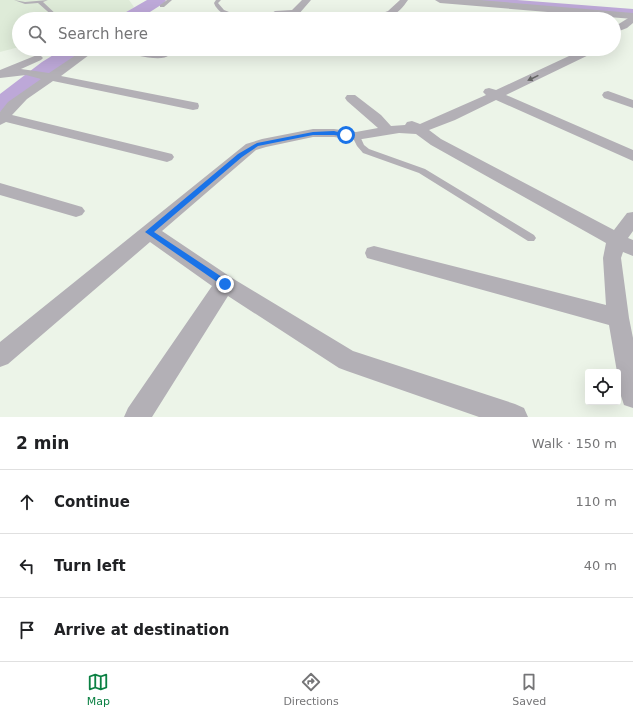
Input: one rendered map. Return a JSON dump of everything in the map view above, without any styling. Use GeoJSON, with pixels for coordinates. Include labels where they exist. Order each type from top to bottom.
{"type":"FeatureCollection","features":[{"type":"Feature","properties":{"kind":"street"},"geometry":{"type":"LineString","coordinates":[[296,12],[307,0]]}},
{"type":"Feature","properties":{"kind":"street"},"geometry":{"type":"LineString","coordinates":[[393,12],[400,7],[404,0]]}},
{"type":"Feature","properties":{"kind":"street"},"geometry":{"type":"LineString","coordinates":[[442,0],[577,12]]}},
{"type":"Feature","properties":{"kind":"street"},"geometry":{"type":"LineString","coordinates":[[621,16],[633,17]]}},
{"type":"Feature","properties":{"kind":"street"},"geometry":{"type":"LineString","coordinates":[[621,27],[633,17]]}},
{"type":"Feature","properties":{"kind":"street"},"geometry":{"type":"LineString","coordinates":[[621,36],[633,30]]}},
{"type":"Feature","properties":{"kind":"street"},"geometry":{"type":"LineString","coordinates":[[1,119],[23,96],[48,77],[81,56]]}},
{"type":"Feature","properties":{"kind":"street"},"geometry":{"type":"LineString","coordinates":[[403,128],[483,90],[564,56]]}},
{"type":"Feature","properties":{"kind":"street"},"geometry":{"type":"LineString","coordinates":[[0,356],[240,155],[257,144],[313,133],[356,136],[403,128],[450,117],[495,96],[565,56]]}},
{"type":"Feature","properties":{"kind":"street"},"geometry":{"type":"LineString","coordinates":[[1,74],[37,58]]}},
{"type":"Feature","properties":{"kind":"street"},"geometry":{"type":"LineString","coordinates":[[1,74],[26,72],[193,106]]}},
{"type":"Feature","properties":{"kind":"street"},"geometry":{"type":"LineString","coordinates":[[483,90],[633,156]]}},
{"type":"Feature","properties":{"kind":"street"},"geometry":{"type":"LineString","coordinates":[[608,95],[633,104]]}},
{"type":"Feature","properties":{"kind":"street"},"geometry":{"type":"LineString","coordinates":[[351,98],[376,118],[436,142],[625,244]]}},
{"type":"Feature","properties":{"kind":"street"},"geometry":{"type":"LineString","coordinates":[[1,119],[168,157]]}},
{"type":"Feature","properties":{"kind":"street"},"geometry":{"type":"LineString","coordinates":[[0,189],[76,211]]}},
{"type":"Feature","properties":{"kind":"street"},"geometry":{"type":"LineString","coordinates":[[633,218],[625,244],[612,258],[618,318],[633,396]]}},
{"type":"Feature","properties":{"kind":"street"},"geometry":{"type":"LineString","coordinates":[[149,232],[225,284],[347,360],[515,417]]}},
{"type":"Feature","properties":{"kind":"street"},"geometry":{"type":"LineString","coordinates":[[374,253],[618,318]]}},
{"type":"Feature","properties":{"kind":"street"},"geometry":{"type":"LineString","coordinates":[[137,417],[225,284]]}},
{"type":"Feature","properties":{"kind":"lane"},"geometry":{"type":"LineString","coordinates":[[16,0],[25,3],[46,0]]}},
{"type":"Feature","properties":{"kind":"lane"},"geometry":{"type":"LineString","coordinates":[[162,6],[170,0]]}},
{"type":"Feature","properties":{"kind":"lane"},"geometry":{"type":"LineString","coordinates":[[219,0],[216,3],[218,8],[225,12]]}},
{"type":"Feature","properties":{"kind":"lane"},"geometry":{"type":"LineString","coordinates":[[40,2],[51,12]]}},
{"type":"Feature","properties":{"kind":"lane"},"geometry":{"type":"LineString","coordinates":[[356,136],[361,146],[366,151],[422,171],[439,180],[531,238]]}},
{"type":"Feature","properties":{"kind":"shaded area"},"geometry":{"type":"Polygon","coordinates":[[[0,0],[129,0],[134,7],[127,12],[12,12],[12,49],[0,52],[0,0]]]}},
{"type":"Feature","properties":{"kind":"waterway"},"geometry":{"type":"LineString","coordinates":[[138,12],[158,0]]}},
{"type":"Feature","properties":{"kind":"waterway"},"geometry":{"type":"LineString","coordinates":[[481,0],[633,12]]}},
{"type":"Feature","properties":{"kind":"waterway"},"geometry":{"type":"LineString","coordinates":[[0,105],[49,66],[65,56]]}},
{"type":"Feature","properties":{"kind":"route"},"geometry":{"type":"LineString","coordinates":[[225,284],[149,232],[240,155],[257,144],[313,133],[324,132],[346,135]]}}]}
